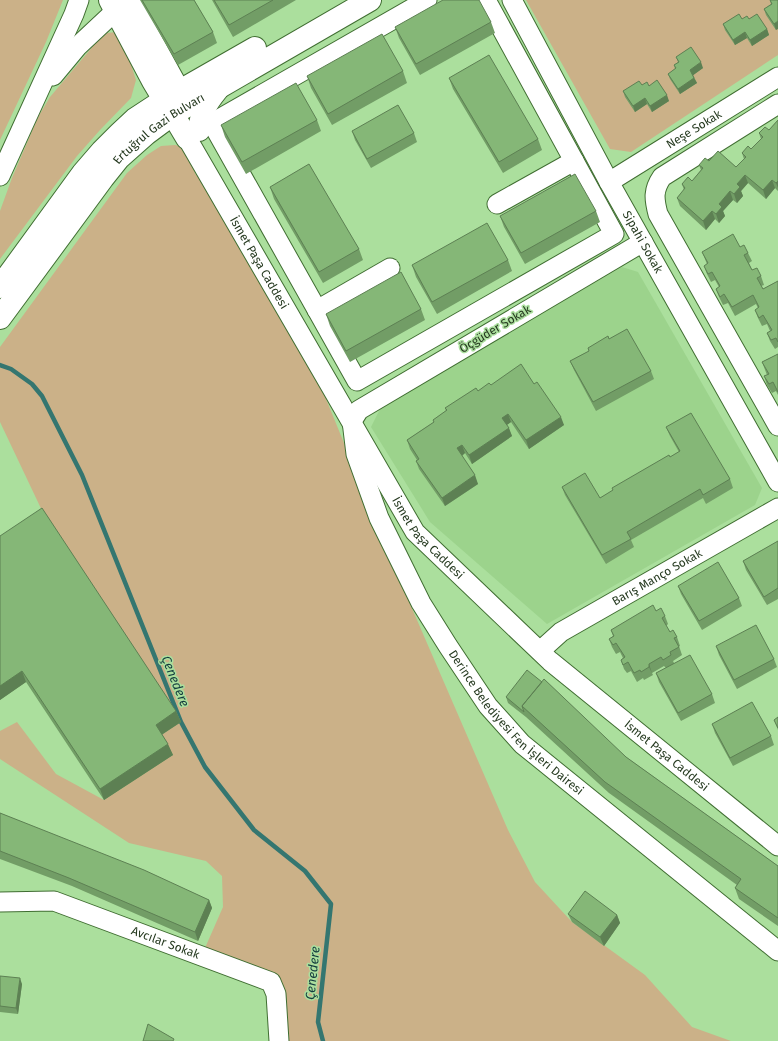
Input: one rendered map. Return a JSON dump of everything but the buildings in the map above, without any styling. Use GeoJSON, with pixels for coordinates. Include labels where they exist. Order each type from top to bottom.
{"type":"FeatureCollection","features":[{"type":"Feature","properties":{"kind":"main road","name":"Ertuğrul Gazi Bulvarı"},"geometry":{"type":"LineString","coordinates":[[217,79],[340,0]]}},
{"type":"Feature","properties":{"kind":"main road","name":"Ertuğrul Gazi Bulvarı"},"geometry":{"type":"LineString","coordinates":[[0,287],[83,174],[102,151],[140,126],[171,95],[217,79],[370,0]]}},
{"type":"Feature","properties":{"kind":"main road"},"geometry":{"type":"LineString","coordinates":[[120,3],[193,134]]}},
{"type":"Feature","properties":{"kind":"main road"},"geometry":{"type":"LineString","coordinates":[[193,77],[217,79],[205,104],[193,134],[140,126],[148,100],[171,95],[181,79],[193,77]]}},
{"type":"Feature","properties":{"kind":"main road","name":"Ertuğrul Gazi Bulvarı"},"geometry":{"type":"LineString","coordinates":[[0,318],[102,178],[119,158],[140,126]]}},
{"type":"Feature","properties":{"kind":"street"},"geometry":{"type":"LineString","coordinates":[[0,176],[79,0]]}},
{"type":"Feature","properties":{"kind":"street"},"geometry":{"type":"LineString","coordinates":[[427,0],[212,123],[357,381],[614,234],[486,0]]}},
{"type":"Feature","properties":{"kind":"street","name":"Sipahi Sokak"},"geometry":{"type":"LineString","coordinates":[[512,0],[609,182],[778,482]]}},
{"type":"Feature","properties":{"kind":"street"},"geometry":{"type":"LineString","coordinates":[[35,99],[78,46],[120,3]]}},
{"type":"Feature","properties":{"kind":"street","name":"Neşe Sokak"},"geometry":{"type":"LineString","coordinates":[[609,182],[778,77]]}},
{"type":"Feature","properties":{"kind":"street"},"geometry":{"type":"LineString","coordinates":[[778,104],[662,178],[654,193],[658,214],[778,426]]}},
{"type":"Feature","properties":{"kind":"street","name":"İsmet Paşa Caddesi"},"geometry":{"type":"LineString","coordinates":[[193,134],[356,416],[425,526],[544,647],[550,661],[778,846]]}},
{"type":"Feature","properties":{"kind":"street"},"geometry":{"type":"LineString","coordinates":[[497,204],[574,161]]}},
{"type":"Feature","properties":{"kind":"street","name":"Öçgüder Sokak"},"geometry":{"type":"LineString","coordinates":[[356,416],[643,242]]}},
{"type":"Feature","properties":{"kind":"street"},"geometry":{"type":"LineString","coordinates":[[317,310],[390,268]]}},
{"type":"Feature","properties":{"kind":"street","name":"Derince Belediyesi Fen İşleri Dairesi"},"geometry":{"type":"LineString","coordinates":[[356,416],[356,454],[379,518],[421,603],[464,672],[488,706],[522,744],[778,951]]}},
{"type":"Feature","properties":{"kind":"street","name":"Barış Manço Sokak"},"geometry":{"type":"LineString","coordinates":[[544,647],[561,632],[778,508]]}},
{"type":"Feature","properties":{"kind":"street","name":"İsmet Paşa Caddesi"},"geometry":{"type":"LineString","coordinates":[[544,647],[559,653],[778,831]]}},
{"type":"Feature","properties":{"kind":"street","name":"Avcılar Sokak"},"geometry":{"type":"LineString","coordinates":[[0,902],[54,901],[271,982],[276,994],[279,1041]]}},
{"type":"Feature","properties":{"kind":"shaded area"},"geometry":{"type":"Polygon","coordinates":[[[0,0],[63,0],[46,42],[0,140],[0,0]]]}},
{"type":"Feature","properties":{"kind":"shaded area"},"geometry":{"type":"Polygon","coordinates":[[[526,0],[778,0],[778,55],[631,152],[610,149],[526,0]]]}},
{"type":"Feature","properties":{"kind":"shaded area"},"geometry":{"type":"Polygon","coordinates":[[[116,32],[127,52],[136,80],[131,98],[77,156],[0,259],[0,211],[12,178],[38,117],[50,97],[94,45],[107,33],[116,32]]]}},
{"type":"Feature","properties":{"kind":"shaded area"},"geometry":{"type":"Polygon","coordinates":[[[175,145],[182,147],[196,175],[212,187],[324,394],[404,590],[508,830],[535,882],[572,922],[645,975],[692,1027],[731,1041],[283,1041],[276,994],[205,948],[223,907],[222,876],[206,861],[129,843],[0,759],[0,731],[17,722],[56,774],[104,800],[172,755],[160,736],[180,722],[46,519],[0,422],[0,347],[127,173],[147,155],[161,146],[175,145]]]}},
{"type":"Feature","properties":{"kind":"shaded area"},"geometry":{"type":"Polygon","coordinates":[[[622,267],[638,272],[762,488],[755,505],[547,624],[430,522],[371,427],[382,405],[622,267]]]}},
{"type":"Feature","properties":{"kind":"waterway","name":"Çenedere"},"geometry":{"type":"LineString","coordinates":[[0,365],[11,369],[32,384],[42,396],[82,475],[181,722],[205,767],[254,830],[305,871],[331,904],[318,1022],[323,1041]]}}]}
